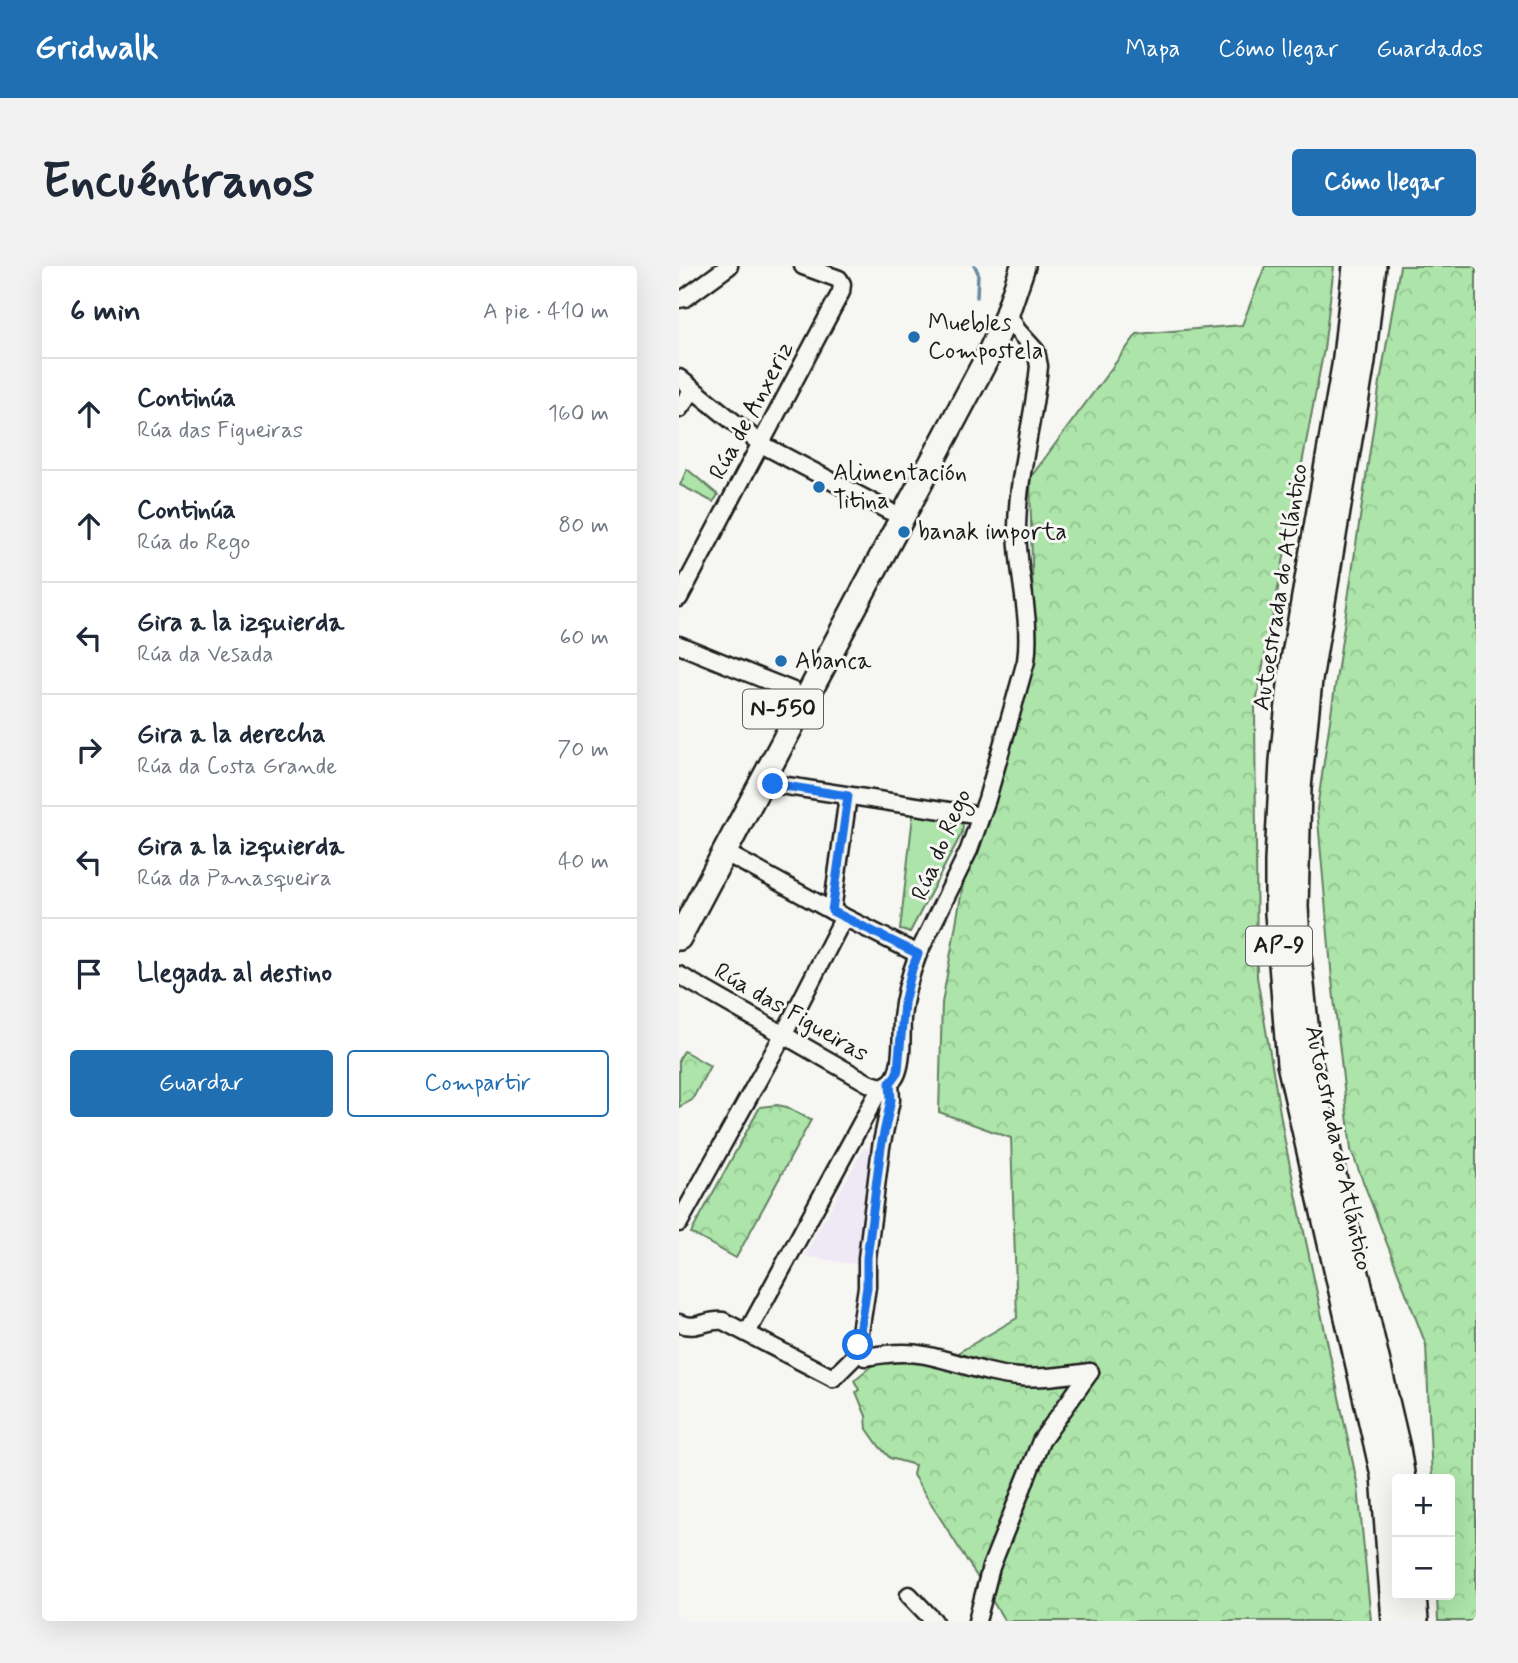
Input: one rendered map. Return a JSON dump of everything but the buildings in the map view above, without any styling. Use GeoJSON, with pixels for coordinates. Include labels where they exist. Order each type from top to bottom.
{"type":"FeatureCollection","features":[{"type":"Feature","properties":{"kind":"highway","name":"N-550"},"geometry":{"type":"LineString","coordinates":[[679,907],[979,343],[999,323],[1007,266]]}},
{"type":"Feature","properties":{"kind":"highway","name":"N-550"},"geometry":{"type":"LineString","coordinates":[[679,938],[999,323],[1023,266]]}},
{"type":"Feature","properties":{"kind":"highway","name":"Autoestrada do Atlántico"},"geometry":{"type":"LineString","coordinates":[[1355,266],[1344,366],[1292,666],[1282,761],[1277,913],[1289,1064],[1383,1475],[1394,1621]]}},
{"type":"Feature","properties":{"kind":"highway","name":"Autoestrada do Atlántico"},"geometry":{"type":"LineString","coordinates":[[1374,266],[1363,361],[1310,680],[1299,788],[1296,907],[1310,1063],[1402,1474]]}},
{"type":"Feature","properties":{"kind":"highway"},"geometry":{"type":"LineString","coordinates":[[1414,1600],[1416,1621]]}},
{"type":"Feature","properties":{"kind":"street"},"geometry":{"type":"LineString","coordinates":[[681,300],[729,266]]}},
{"type":"Feature","properties":{"kind":"street","name":"Rúa de Anxeriz"},"geometry":{"type":"LineString","coordinates":[[679,598],[842,288],[841,281],[835,277],[803,266]]}},
{"type":"Feature","properties":{"kind":"street"},"geometry":{"type":"LineString","coordinates":[[999,323],[1009,335],[1023,337]]}},
{"type":"Feature","properties":{"kind":"street","name":"Rúa do Rego"},"geometry":{"type":"LineString","coordinates":[[747,1333],[885,1085],[896,1075],[904,1003],[912,969],[969,850],[1026,662],[1028,649],[1018,545],[1018,506],[1039,366],[1035,351],[1023,337],[999,323]]}},
{"type":"Feature","properties":{"kind":"street"},"geometry":{"type":"LineString","coordinates":[[679,378],[761,443],[889,511]]}},
{"type":"Feature","properties":{"kind":"street"},"geometry":{"type":"LineString","coordinates":[[679,409],[693,390]]}},
{"type":"Feature","properties":{"kind":"street"},"geometry":{"type":"LineString","coordinates":[[679,645],[793,691]]}},
{"type":"Feature","properties":{"kind":"street"},"geometry":{"type":"LineString","coordinates":[[761,782],[981,816]]}},
{"type":"Feature","properties":{"kind":"street"},"geometry":{"type":"LineString","coordinates":[[679,1223],[783,1034],[838,914],[848,796]]}},
{"type":"Feature","properties":{"kind":"street"},"geometry":{"type":"LineString","coordinates":[[724,852],[918,954]]}},
{"type":"Feature","properties":{"kind":"street","name":"Rúa das Figueiras"},"geometry":{"type":"LineString","coordinates":[[679,975],[868,1083],[885,1085],[891,1100],[879,1161],[867,1258],[862,1351]]}},
{"type":"Feature","properties":{"kind":"street"},"geometry":{"type":"LineString","coordinates":[[682,1330],[718,1320],[833,1378],[845,1374],[862,1351],[918,1354],[1019,1377],[1049,1377],[1090,1372],[1041,1441],[992,1567],[977,1621]]}},
{"type":"Feature","properties":{"kind":"street"},"geometry":{"type":"LineString","coordinates":[[908,1595],[934,1621]]}},
{"type":"Feature","properties":{"kind":"shaded area"},"geometry":{"type":"Polygon","coordinates":[[[864,1148],[876,1149],[861,1265],[804,1256],[864,1148]]]}},
{"type":"Feature","properties":{"kind":"green space"},"geometry":{"type":"Polygon","coordinates":[[[1265,266],[1334,266],[1324,349],[1255,708],[1257,977],[1285,1142],[1358,1487],[1371,1621],[1005,1621],[913,1475],[915,1465],[890,1458],[867,1429],[866,1416],[854,1380],[873,1365],[891,1359],[937,1365],[1017,1318],[1011,1138],[939,1112],[942,1003],[969,850],[1034,650],[1030,478],[1137,334],[1242,325],[1265,266]]]}},
{"type":"Feature","properties":{"kind":"green space"},"geometry":{"type":"Polygon","coordinates":[[[1400,266],[1476,266],[1476,1621],[1438,1621],[1437,1600],[1455,1600],[1455,1474],[1432,1474],[1426,1345],[1351,1150],[1317,809],[1380,382],[1400,266]]]}},
{"type":"Feature","properties":{"kind":"green space"},"geometry":{"type":"Polygon","coordinates":[[[687,469],[718,495],[713,502],[680,485],[687,469]]]}},
{"type":"Feature","properties":{"kind":"green space"},"geometry":{"type":"Polygon","coordinates":[[[913,815],[960,820],[963,826],[962,833],[910,932],[900,930],[913,815]]]}},
{"type":"Feature","properties":{"kind":"green space"},"geometry":{"type":"Polygon","coordinates":[[[684,1051],[710,1066],[692,1100],[679,1107],[679,1059],[684,1051]]]}},
{"type":"Feature","properties":{"kind":"green space"},"geometry":{"type":"Polygon","coordinates":[[[760,1107],[787,1107],[811,1120],[736,1258],[691,1233],[760,1107]]]}},
{"type":"Feature","properties":{"kind":"waterway"},"geometry":{"type":"LineString","coordinates":[[975,266],[978,273],[977,297]]}},
{"type":"Feature","properties":{"kind":"place","name":"Muebles Compostela"},"geometry":{"type":"Point","coordinates":[914,337]}},
{"type":"Feature","properties":{"kind":"place","name":"Alimentación Titina"},"geometry":{"type":"Point","coordinates":[819,487]}},
{"type":"Feature","properties":{"kind":"place","name":"banak importa"},"geometry":{"type":"Point","coordinates":[904,532]}},
{"type":"Feature","properties":{"kind":"place","name":"Abanca"},"geometry":{"type":"Point","coordinates":[781,661]}},
{"type":"Feature","properties":{"kind":"route"},"geometry":{"type":"LineString","coordinates":[[773,784],[848,796],[832,911],[918,954],[904,1003],[898,1070],[890,1083],[891,1100],[881,1147],[867,1258],[867,1287],[858,1345]]}}]}
